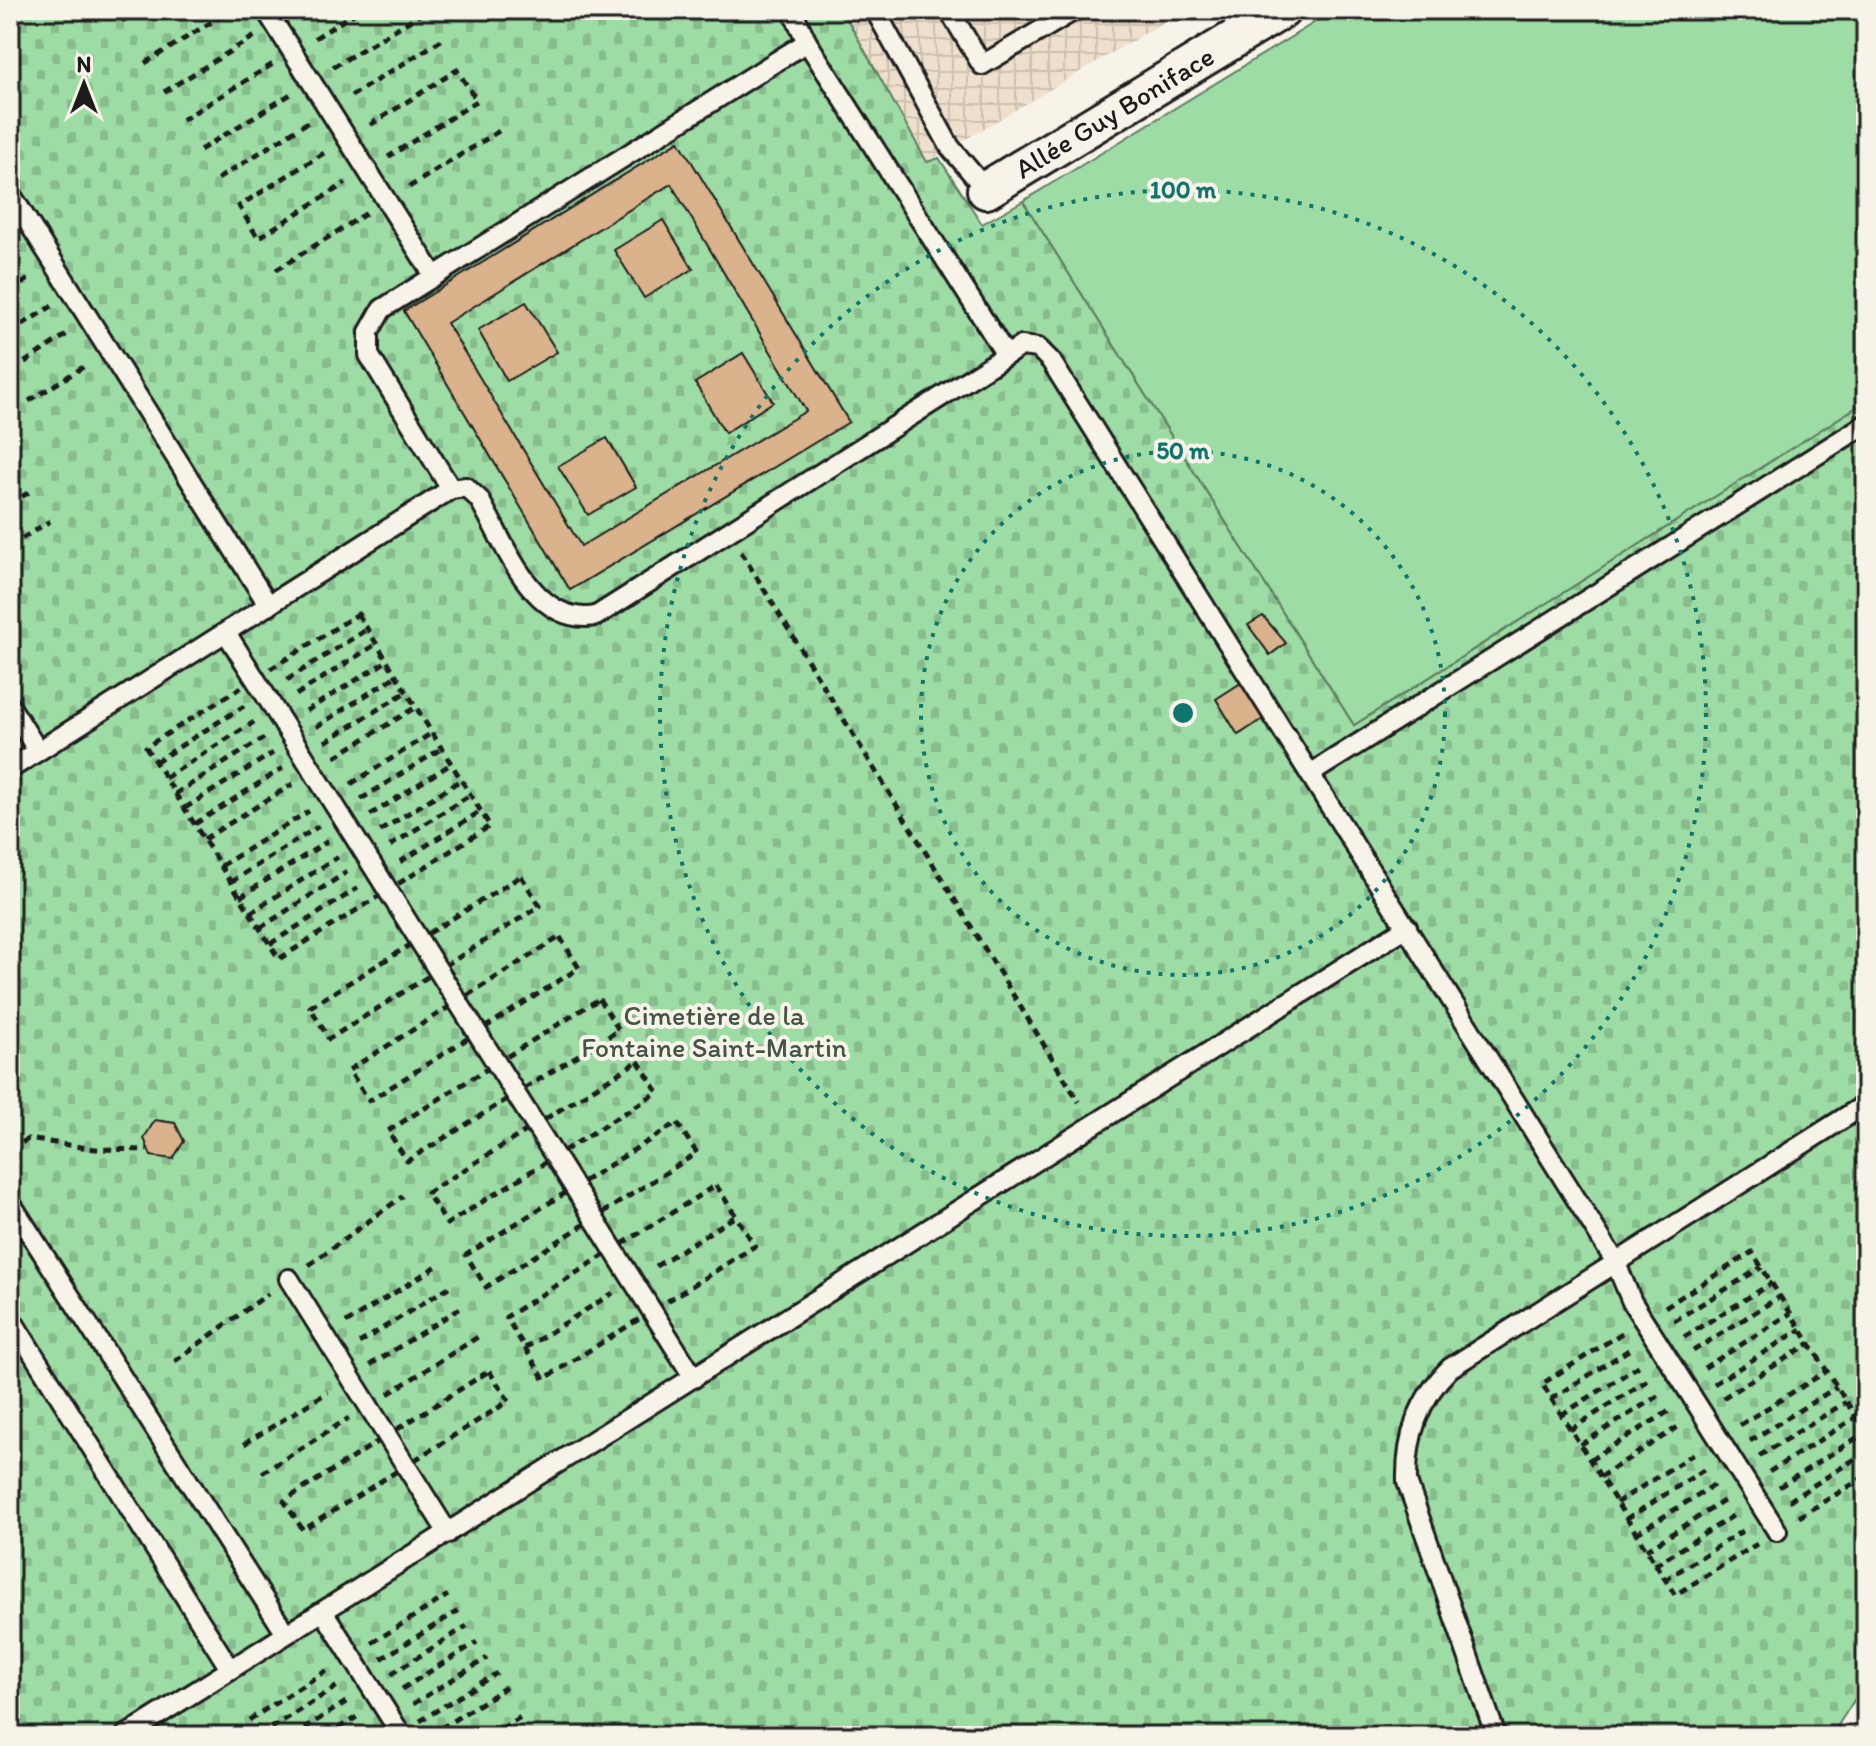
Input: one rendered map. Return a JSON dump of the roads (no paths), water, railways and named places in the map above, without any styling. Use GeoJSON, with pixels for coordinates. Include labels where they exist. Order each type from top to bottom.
{"type":"FeatureCollection","features":[{"type":"Feature","properties":{"kind":"street","name":"Allée Guy Boniface"},"geometry":{"type":"LineString","coordinates":[[986,190],[1271,13]]}},
{"type":"Feature","properties":{"kind":"lane"},"geometry":{"type":"LineString","coordinates":[[792,10],[807,42],[1006,355]]}},
{"type":"Feature","properties":{"kind":"lane"},"geometry":{"type":"LineString","coordinates":[[875,10],[950,147],[986,190]]}},
{"type":"Feature","properties":{"kind":"lane"},"geometry":{"type":"LineString","coordinates":[[949,10],[982,65],[1075,10]]}},
{"type":"Feature","properties":{"kind":"lane"},"geometry":{"type":"LineString","coordinates":[[270,17],[434,276]]}},
{"type":"Feature","properties":{"kind":"lane"},"geometry":{"type":"LineString","coordinates":[[451,489],[369,355],[367,343],[374,320],[382,309],[807,42]]}},
{"type":"Feature","properties":{"kind":"lane"},"geometry":{"type":"LineString","coordinates":[[10,193],[269,606]]}},
{"type":"Feature","properties":{"kind":"lane"},"geometry":{"type":"LineString","coordinates":[[10,769],[451,489],[459,486],[474,493],[533,590],[557,612],[572,617],[606,612],[1006,355],[1030,345],[1045,353],[1051,361],[1615,1261],[1644,1320],[1777,1531]]}},
{"type":"Feature","properties":{"kind":"lane"},"geometry":{"type":"LineString","coordinates":[[1310,774],[1866,424]]}},
{"type":"Feature","properties":{"kind":"lane"},"geometry":{"type":"LineString","coordinates":[[227,634],[694,1378]]}},
{"type":"Feature","properties":{"kind":"lane"},"geometry":{"type":"LineString","coordinates":[[10,706],[38,751]]}},
{"type":"Feature","properties":{"kind":"lane"},"geometry":{"type":"LineString","coordinates":[[125,1736],[1407,927]]}},
{"type":"Feature","properties":{"kind":"lane"},"geometry":{"type":"LineString","coordinates":[[1496,1736],[1407,1482],[1412,1428],[1433,1385],[1450,1368],[1866,1104]]}},
{"type":"Feature","properties":{"kind":"lane"},"geometry":{"type":"LineString","coordinates":[[10,1202],[286,1634]]}},
{"type":"Feature","properties":{"kind":"lane"},"geometry":{"type":"LineString","coordinates":[[289,1279],[448,1533]]}},
{"type":"Feature","properties":{"kind":"lane"},"geometry":{"type":"LineString","coordinates":[[10,1317],[230,1669]]}},
{"type":"Feature","properties":{"kind":"lane"},"geometry":{"type":"LineString","coordinates":[[323,1611],[397,1729]]}},
{"type":"Feature","properties":{"kind":"park label","name":"Cimetière de la Fontaine Saint-Martin"},"geometry":{"type":"Point","coordinates":[714,1031]}}]}
